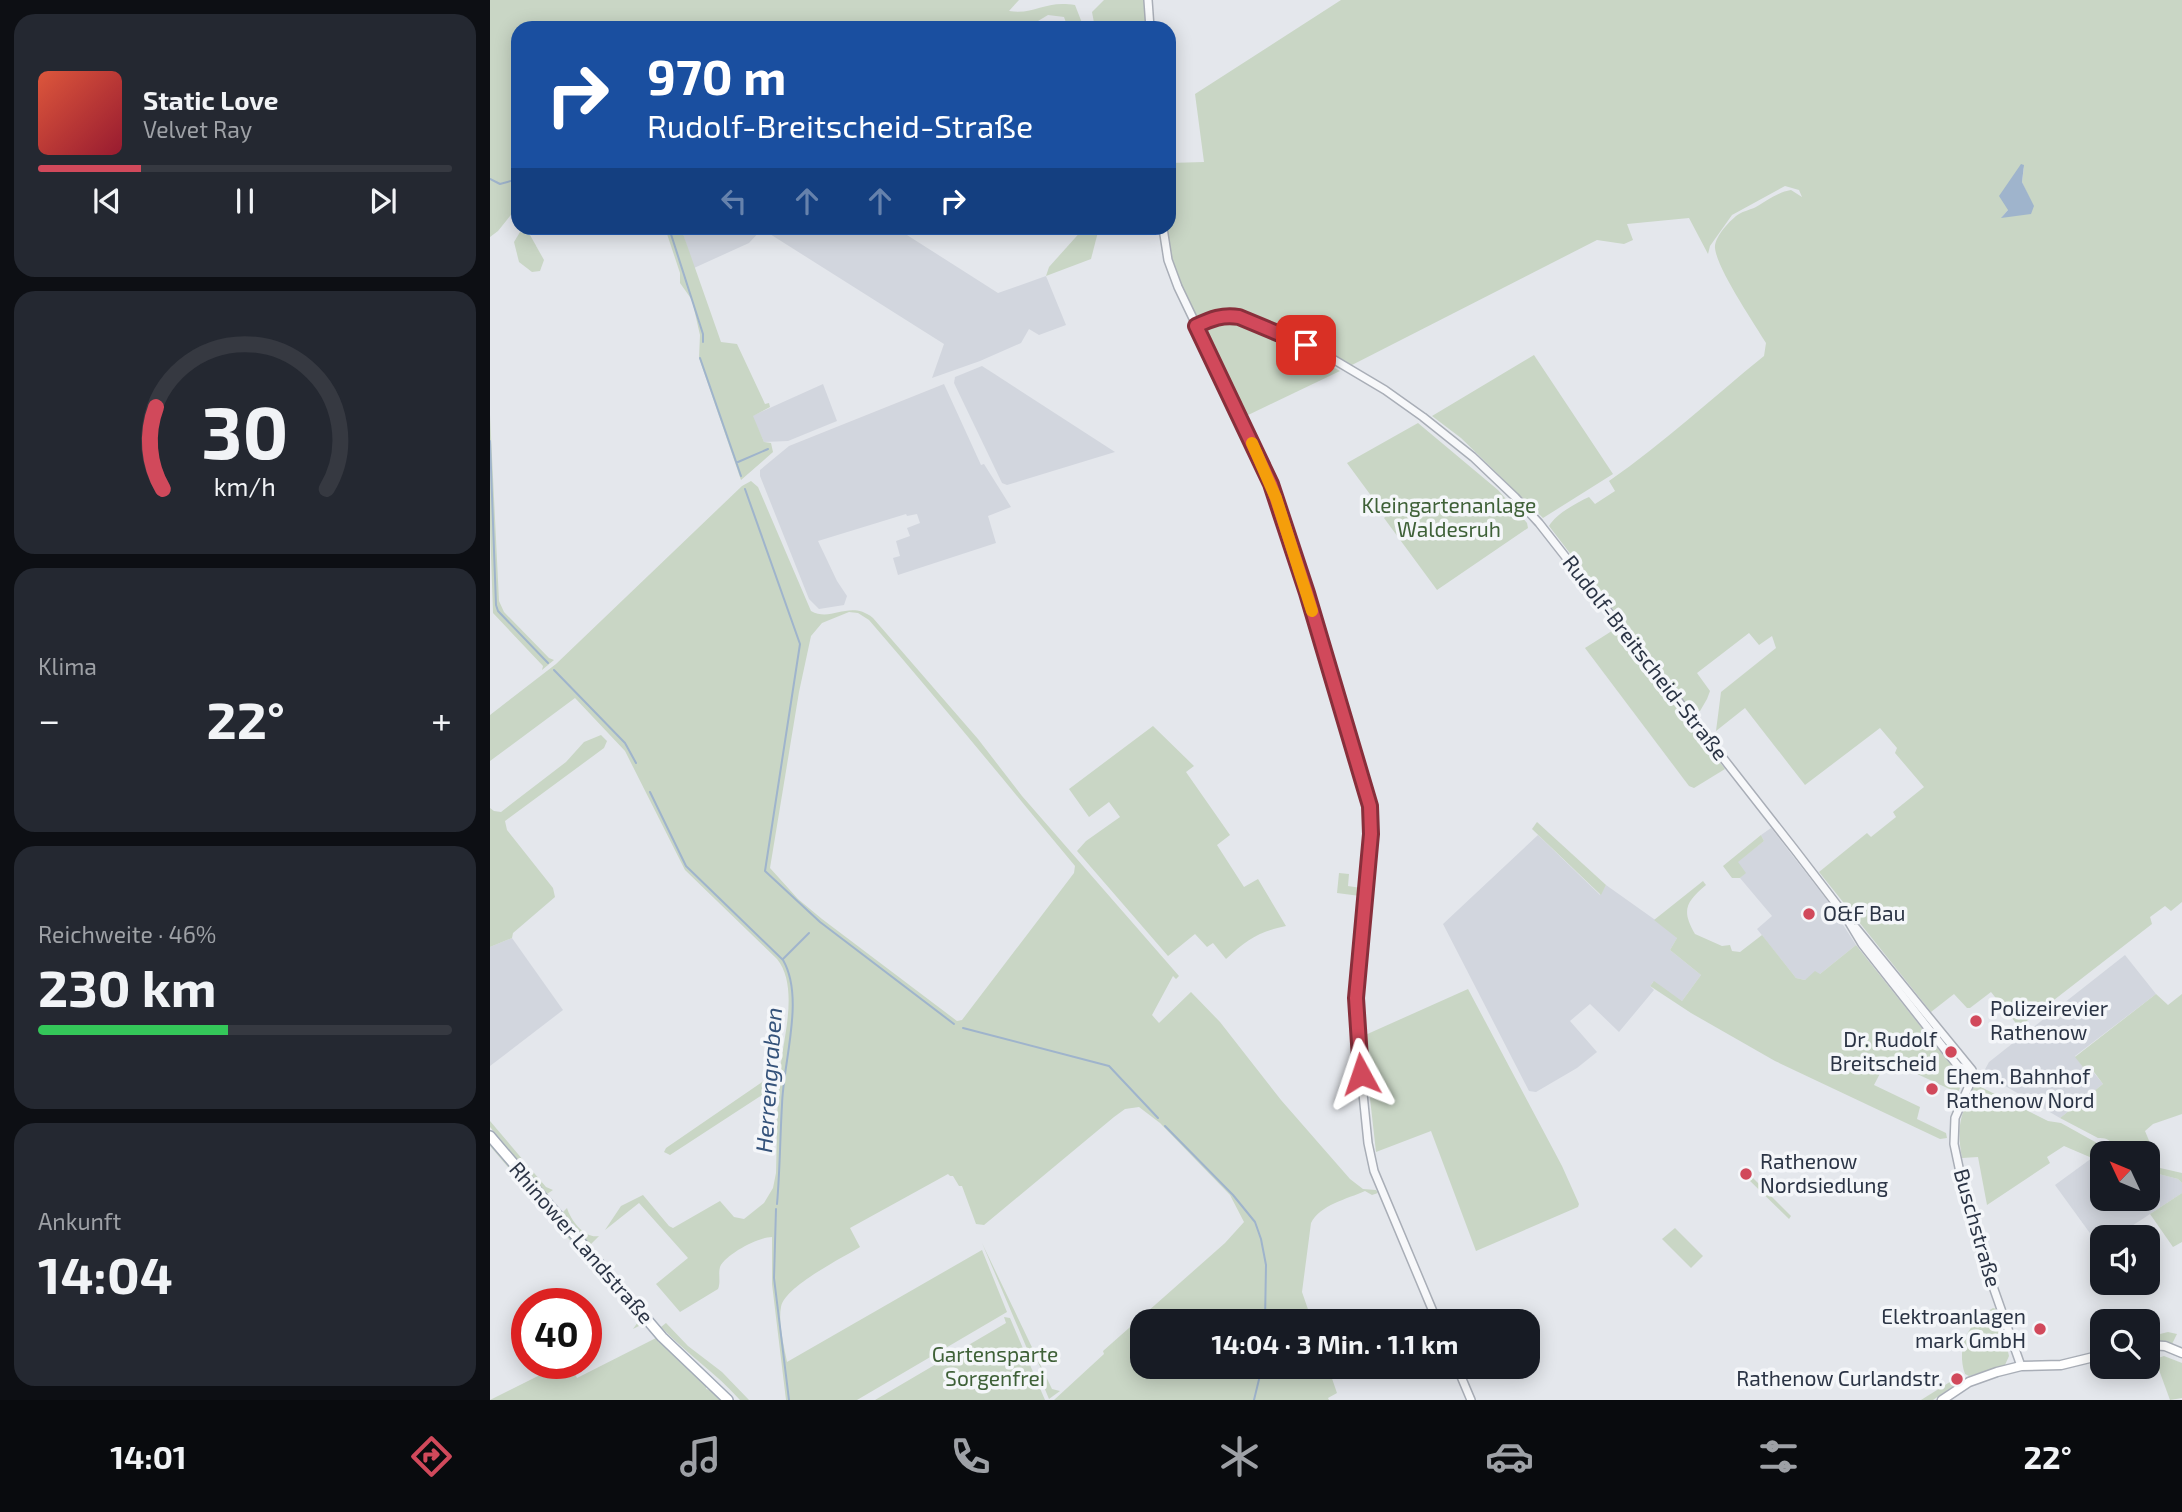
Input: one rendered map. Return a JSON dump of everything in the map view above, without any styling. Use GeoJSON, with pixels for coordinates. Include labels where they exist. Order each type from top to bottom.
{"type":"FeatureCollection","features":[{"type":"Feature","properties":{"kind":"main road","name":"Rhinower Landstraße"},"geometry":{"type":"LineString","coordinates":[[490,1136],[673,1348],[728,1400]]}},
{"type":"Feature","properties":{"kind":"main road"},"geometry":{"type":"LineString","coordinates":[[2160,1346],[2182,1353]]}},
{"type":"Feature","properties":{"kind":"main road","name":"Rhinower Landstraße"},"geometry":{"type":"LineString","coordinates":[[673,1348],[704,1370],[734,1400]]}},
{"type":"Feature","properties":{"kind":"main road"},"geometry":{"type":"LineString","coordinates":[[1942,1400],[1976,1378],[2021,1366],[2061,1365],[2090,1358]]}},
{"type":"Feature","properties":{"kind":"street"},"geometry":{"type":"LineString","coordinates":[[1148,0],[1150,21]]}},
{"type":"Feature","properties":{"kind":"street"},"geometry":{"type":"LineString","coordinates":[[1164,235],[1172,274],[1271,484],[1370,806],[1371,834],[1356,998],[1368,1143],[1379,1183],[1432,1309]]}},
{"type":"Feature","properties":{"kind":"street","name":"Rudolf-Breitscheid-Straße"},"geometry":{"type":"LineString","coordinates":[[1196,326],[1216,317],[1239,317],[1315,349],[1385,390],[1473,457],[1539,523],[1849,920],[1862,944],[1958,1066],[1974,1074],[1968,1088]]}},
{"type":"Feature","properties":{"kind":"street","name":"Buschstraße"},"geometry":{"type":"LineString","coordinates":[[1968,1088],[1955,1118],[1954,1144],[1971,1224],[2021,1366]]}},
{"type":"Feature","properties":{"kind":"street"},"geometry":{"type":"LineString","coordinates":[[1462,1379],[1471,1400]]}},
{"type":"Feature","properties":{"kind":"shaded area"},"geometry":{"type":"Polygon","coordinates":[[[683,235],[756,235],[749,243],[694,268],[683,235]]]}},
{"type":"Feature","properties":{"kind":"shaded area"},"geometry":{"type":"Polygon","coordinates":[[[771,235],[907,235],[998,293],[1046,276],[1066,325],[1039,335],[1029,329],[1021,343],[932,378],[944,344],[771,235]]]}},
{"type":"Feature","properties":{"kind":"shaded area"},"geometry":{"type":"Polygon","coordinates":[[[982,366],[1115,452],[1007,485],[1002,483],[954,383],[955,377],[982,366]]]}},
{"type":"Feature","properties":{"kind":"shaded area"},"geometry":{"type":"Polygon","coordinates":[[[823,384],[837,421],[788,441],[764,442],[752,416],[823,384]]]}},
{"type":"Feature","properties":{"kind":"shaded area"},"geometry":{"type":"Polygon","coordinates":[[[944,384],[981,465],[984,464],[1011,507],[988,516],[996,543],[898,575],[893,558],[900,556],[896,541],[910,536],[907,528],[920,523],[917,514],[906,514],[818,541],[847,596],[844,605],[819,609],[809,599],[760,476],[760,470],[789,446],[944,384]]]}},
{"type":"Feature","properties":{"kind":"shaded area"},"geometry":{"type":"Polygon","coordinates":[[[1771,828],[1827,900],[1856,945],[1820,974],[1805,980],[1796,978],[1757,929],[1772,916],[1740,878],[1745,873],[1737,862],[1764,841],[1761,835],[1771,828]]]}},
{"type":"Feature","properties":{"kind":"shaded area"},"geometry":{"type":"Polygon","coordinates":[[[1538,835],[1600,895],[1606,885],[1675,934],[1677,938],[1670,950],[1701,975],[1682,1001],[1653,982],[1650,986],[1654,990],[1619,1032],[1590,1004],[1570,1021],[1597,1052],[1577,1068],[1536,1092],[1529,1091],[1443,924],[1538,835]]]}},
{"type":"Feature","properties":{"kind":"shaded area"},"geometry":{"type":"Polygon","coordinates":[[[512,938],[563,1010],[490,1066],[490,947],[512,938]]]}},
{"type":"Feature","properties":{"kind":"shaded area"},"geometry":{"type":"Polygon","coordinates":[[[2125,955],[2156,994],[2075,1056],[2086,1071],[2090,1068],[2103,1084],[2060,1118],[1983,1073],[1989,1062],[2125,955]]]}},
{"type":"Feature","properties":{"kind":"shaded area"},"geometry":{"type":"Polygon","coordinates":[[[2090,1159],[2090,1211],[2155,1211],[2133,1225],[2090,1225],[2090,1233],[2055,1185],[2090,1159]]]}},
{"type":"Feature","properties":{"kind":"shaded area"},"geometry":{"type":"Polygon","coordinates":[[[2160,1174],[2178,1179],[2182,1183],[2182,1193],[2160,1207],[2160,1174]]]}},
{"type":"Feature","properties":{"kind":"green space"},"geometry":{"type":"Polygon","coordinates":[[[490,0],[1019,0],[1009,11],[1026,11],[1055,4],[1075,5],[1081,21],[1065,21],[1064,17],[1048,15],[1038,21],[511,21],[511,215],[490,237],[490,0]]]}},
{"type":"Feature","properties":{"kind":"green space"},"geometry":{"type":"Polygon","coordinates":[[[1104,0],[1145,0],[1147,21],[1094,21],[1092,12],[1104,0]]]}},
{"type":"Feature","properties":{"kind":"green space"},"geometry":{"type":"Polygon","coordinates":[[[1341,0],[2182,0],[2182,902],[2171,911],[2165,906],[2150,917],[2152,924],[2019,1027],[1991,992],[1970,1008],[1954,994],[1931,1012],[1819,872],[1867,833],[1871,837],[1896,817],[1893,812],[1924,787],[1895,753],[1897,748],[1880,728],[1805,785],[1745,708],[1716,731],[1721,692],[1776,648],[1772,636],[1759,645],[1749,633],[1697,673],[1710,691],[1700,711],[1689,708],[1549,526],[1561,513],[1578,502],[1589,497],[1595,504],[1615,491],[1609,481],[1669,436],[1764,356],[1766,343],[1722,269],[1715,244],[1724,229],[1739,214],[1786,191],[1791,190],[1802,197],[1799,190],[1785,186],[1732,215],[1710,246],[1708,254],[1689,218],[1627,224],[1633,240],[1624,244],[1597,240],[1350,366],[1326,351],[1316,332],[1301,339],[1242,314],[1228,312],[1194,315],[1171,259],[1167,235],[1176,235],[1176,163],[1204,162],[1195,94],[1341,0]],[[2024,166],[2008,210],[2002,217],[2033,206],[2022,182],[2024,166]]]}},
{"type":"Feature","properties":{"kind":"green space"},"geometry":{"type":"Polygon","coordinates":[[[518,235],[530,235],[544,260],[540,271],[532,272],[519,262],[514,242],[518,235]]]}},
{"type":"Feature","properties":{"kind":"green space"},"geometry":{"type":"Polygon","coordinates":[[[667,235],[683,235],[721,342],[737,344],[765,404],[769,403],[770,407],[753,416],[764,442],[771,443],[773,452],[741,480],[699,358],[700,335],[692,300],[680,283],[680,273],[667,235]]]}},
{"type":"Feature","properties":{"kind":"green space"},"geometry":{"type":"Polygon","coordinates":[[[1078,235],[1097,235],[1091,259],[1046,276],[1049,267],[1078,235]]]}},
{"type":"Feature","properties":{"kind":"green space"},"geometry":{"type":"Polygon","coordinates":[[[1227,319],[1285,342],[1340,371],[1244,417],[1206,339],[1208,328],[1227,319]]]}},
{"type":"Feature","properties":{"kind":"green space","name":"Kleingartenanlage Waldesruh"},"geometry":{"type":"Polygon","coordinates":[[[1534,355],[1613,474],[1543,518],[1461,438],[1432,416],[1534,355]]]}},
{"type":"Feature","properties":{"kind":"green space"},"geometry":{"type":"Polygon","coordinates":[[[490,415],[499,601],[504,612],[554,660],[542,670],[543,666],[493,613],[490,415]]]}},
{"type":"Feature","properties":{"kind":"green space","name":"Kleingartenanlage Waldesruh"},"geometry":{"type":"Polygon","coordinates":[[[1418,423],[1498,490],[1527,523],[1528,528],[1437,590],[1347,463],[1418,423]]]}},
{"type":"Feature","properties":{"kind":"green space"},"geometry":{"type":"Polygon","coordinates":[[[751,481],[758,487],[811,611],[826,614],[856,611],[873,618],[978,739],[1022,796],[1179,976],[1176,979],[1173,976],[1152,1015],[1159,1023],[1191,992],[1220,1022],[1281,1100],[1350,1179],[1363,1189],[1376,1190],[1378,1193],[1372,1195],[1365,1191],[1335,1203],[1311,1223],[1302,1292],[1308,1309],[1150,1309],[1225,1243],[1244,1222],[1230,1195],[1160,1123],[1139,1107],[1125,1109],[1114,1117],[984,1225],[976,1224],[962,1186],[948,1174],[850,1228],[860,1247],[803,1282],[792,1291],[781,1307],[780,1320],[787,1362],[982,1250],[1007,1312],[857,1400],[786,1400],[772,1284],[772,1237],[751,1243],[729,1257],[720,1267],[718,1289],[680,1312],[656,1284],[688,1258],[639,1203],[605,1230],[621,1206],[643,1195],[673,1228],[720,1201],[734,1217],[744,1219],[764,1203],[773,1188],[776,1173],[778,1088],[773,1088],[670,1155],[664,1152],[666,1148],[778,1071],[787,1023],[787,982],[777,959],[685,870],[625,751],[575,698],[490,761],[490,715],[556,664],[742,486],[751,481]],[[849,612],[822,623],[811,636],[770,868],[798,899],[822,919],[957,1021],[962,1020],[1074,873],[1075,866],[869,620],[858,613],[849,612]]]}},
{"type":"Feature","properties":{"kind":"green space"},"geometry":{"type":"Polygon","coordinates":[[[1615,629],[1725,769],[1694,788],[1689,786],[1585,648],[1615,629]]]}},
{"type":"Feature","properties":{"kind":"green space"},"geometry":{"type":"Polygon","coordinates":[[[1153,726],[1194,766],[1186,772],[1230,835],[1217,845],[1244,887],[1258,879],[1286,926],[1253,938],[1226,959],[1213,943],[1207,947],[1195,934],[1168,956],[1077,851],[1086,841],[1120,817],[1109,802],[1089,817],[1069,789],[1153,726]]]}},
{"type":"Feature","properties":{"kind":"green space"},"geometry":{"type":"Polygon","coordinates":[[[601,735],[607,741],[604,748],[505,821],[507,830],[553,888],[555,897],[513,933],[512,938],[490,947],[490,808],[501,812],[566,762],[584,742],[601,735]]]}},
{"type":"Feature","properties":{"kind":"green space"},"geometry":{"type":"Polygon","coordinates":[[[1537,822],[1606,885],[1601,895],[1532,829],[1537,822]]]}},
{"type":"Feature","properties":{"kind":"green space"},"geometry":{"type":"Polygon","coordinates":[[[1761,835],[1764,841],[1738,862],[1746,873],[1740,878],[1732,878],[1723,866],[1761,835]]]}},
{"type":"Feature","properties":{"kind":"green space"},"geometry":{"type":"Polygon","coordinates":[[[1339,873],[1349,874],[1348,886],[1361,888],[1360,896],[1337,893],[1339,873]]]}},
{"type":"Feature","properties":{"kind":"green space"},"geometry":{"type":"Polygon","coordinates":[[[1703,881],[1706,885],[1694,896],[1687,912],[1695,934],[1722,946],[1730,945],[1732,951],[1740,952],[1762,935],[1796,978],[1805,980],[1815,971],[1820,974],[1856,945],[1963,1080],[1958,1093],[1887,1060],[1874,1085],[1920,1107],[1917,1119],[1946,1133],[1947,1138],[1940,1139],[1775,1061],[1650,986],[1654,981],[1682,1001],[1701,975],[1670,950],[1677,938],[1654,920],[1703,881]]]}},
{"type":"Feature","properties":{"kind":"green space"},"geometry":{"type":"Polygon","coordinates":[[[1468,989],[1562,1166],[1579,1204],[1578,1207],[1476,1251],[1431,1131],[1376,1152],[1363,1036],[1468,989]]]}},
{"type":"Feature","properties":{"kind":"green space"},"geometry":{"type":"Polygon","coordinates":[[[2156,994],[2168,1005],[2182,994],[2182,1114],[2153,1124],[2145,1131],[2149,1141],[2110,1141],[2098,1138],[2060,1118],[2103,1084],[2091,1068],[2086,1071],[2075,1057],[2156,994]]]}},
{"type":"Feature","properties":{"kind":"green space"},"geometry":{"type":"Polygon","coordinates":[[[1975,1084],[2048,1121],[2061,1123],[2093,1141],[2090,1141],[2090,1157],[2064,1146],[2047,1157],[2050,1163],[1987,1205],[1978,1157],[1962,1158],[1961,1120],[1975,1084]]]}},
{"type":"Feature","properties":{"kind":"green space"},"geometry":{"type":"Polygon","coordinates":[[[490,1121],[546,1187],[553,1190],[547,1194],[490,1127],[490,1121]]]}},
{"type":"Feature","properties":{"kind":"green space"},"geometry":{"type":"Polygon","coordinates":[[[490,1141],[645,1323],[633,1329],[638,1322],[636,1318],[490,1146],[490,1141]]]}},
{"type":"Feature","properties":{"kind":"green space"},"geometry":{"type":"Polygon","coordinates":[[[2160,1168],[2182,1173],[2182,1183],[2178,1179],[2160,1174],[2160,1168]]]}},
{"type":"Feature","properties":{"kind":"green space"},"geometry":{"type":"Polygon","coordinates":[[[1749,1174],[1791,1216],[1789,1219],[1746,1177],[1749,1174]]]}},
{"type":"Feature","properties":{"kind":"green space"},"geometry":{"type":"Polygon","coordinates":[[[2182,1193],[2182,1242],[2173,1247],[2150,1214],[2160,1211],[2160,1207],[2182,1193]]]}},
{"type":"Feature","properties":{"kind":"green space"},"geometry":{"type":"Polygon","coordinates":[[[567,1208],[579,1228],[589,1235],[599,1236],[590,1245],[563,1212],[567,1208]]]}},
{"type":"Feature","properties":{"kind":"green space"},"geometry":{"type":"Polygon","coordinates":[[[1675,1228],[1703,1256],[1691,1268],[1662,1239],[1675,1228]]]}},
{"type":"Feature","properties":{"kind":"green space"},"geometry":{"type":"Polygon","coordinates":[[[982,1243],[1052,1389],[1060,1391],[1049,1399],[1039,1375],[1043,1373],[1036,1358],[1031,1358],[982,1243]]]}},
{"type":"Feature","properties":{"kind":"green space"},"geometry":{"type":"Polygon","coordinates":[[[1993,1308],[1997,1309],[2009,1341],[2006,1343],[2009,1356],[2005,1365],[1969,1376],[1965,1374],[1962,1354],[1966,1336],[1977,1320],[1993,1308]]]}},
{"type":"Feature","properties":{"kind":"green space","name":"Gartensparte Sorgenfrei"},"geometry":{"type":"Polygon","coordinates":[[[1004,1317],[1010,1318],[1045,1400],[875,1400],[1006,1323],[1004,1317]]]}},
{"type":"Feature","properties":{"kind":"green space"},"geometry":{"type":"Polygon","coordinates":[[[666,1323],[688,1346],[722,1372],[749,1400],[740,1400],[661,1327],[666,1323]]]}},
{"type":"Feature","properties":{"kind":"green space"},"geometry":{"type":"Polygon","coordinates":[[[1130,1327],[1130,1379],[1332,1379],[1337,1393],[1328,1398],[1329,1400],[1054,1400],[1104,1354],[1103,1351],[1130,1327]]]}},
{"type":"Feature","properties":{"kind":"green space"},"geometry":{"type":"Polygon","coordinates":[[[2160,1334],[2177,1334],[2172,1344],[2160,1342],[2160,1334]]]}},
{"type":"Feature","properties":{"kind":"green space"},"geometry":{"type":"Polygon","coordinates":[[[658,1337],[708,1384],[706,1389],[715,1391],[725,1400],[490,1400],[532,1379],[602,1379],[602,1365],[658,1337]]]}},
{"type":"Feature","properties":{"kind":"green space"},"geometry":{"type":"Polygon","coordinates":[[[2164,1356],[2182,1363],[2182,1398],[2170,1400],[2160,1373],[2160,1357],[2164,1356]]]}},
{"type":"Feature","properties":{"kind":"green space"},"geometry":{"type":"Polygon","coordinates":[[[1961,1375],[1962,1380],[1933,1400],[1921,1400],[1961,1375]]]}},
{"type":"Feature","properties":{"kind":"water"},"geometry":{"type":"Polygon","coordinates":[[[2021,164],[2024,165],[2022,182],[2034,206],[2031,214],[2001,218],[2008,210],[1999,196],[2021,164]]]}},
{"type":"Feature","properties":{"kind":"waterway"},"geometry":{"type":"LineString","coordinates":[[490,179],[500,184],[511,181]]}},
{"type":"Feature","properties":{"kind":"waterway"},"geometry":{"type":"LineString","coordinates":[[671,235],[703,334],[703,342]]}},
{"type":"Feature","properties":{"kind":"waterway"},"geometry":{"type":"LineString","coordinates":[[700,358],[741,476]]}},
{"type":"Feature","properties":{"kind":"waterway","name":"Herrengraben"},"geometry":{"type":"LineString","coordinates":[[490,441],[496,605],[498,611],[548,663]]}},
{"type":"Feature","properties":{"kind":"waterway"},"geometry":{"type":"LineString","coordinates":[[738,462],[768,449]]}},
{"type":"Feature","properties":{"kind":"waterway"},"geometry":{"type":"LineString","coordinates":[[745,489],[800,644],[765,871],[820,922],[954,1024]]}},
{"type":"Feature","properties":{"kind":"waterway","name":"Herrengraben"},"geometry":{"type":"LineString","coordinates":[[554,670],[625,743],[636,763]]}},
{"type":"Feature","properties":{"kind":"waterway","name":"Herrengraben"},"geometry":{"type":"LineString","coordinates":[[650,792],[686,866],[783,960],[789,975],[793,1011],[783,1088],[777,1204]]}},
{"type":"Feature","properties":{"kind":"waterway","name":"Herrengraben"},"geometry":{"type":"LineString","coordinates":[[783,959],[809,933]]}},
{"type":"Feature","properties":{"kind":"waterway"},"geometry":{"type":"LineString","coordinates":[[963,1028],[1109,1066],[1158,1118]]}},
{"type":"Feature","properties":{"kind":"waterway"},"geometry":{"type":"LineString","coordinates":[[1165,1126],[1233,1195],[1255,1222],[1266,1265],[1265,1309]]}},
{"type":"Feature","properties":{"kind":"waterway","name":"Herrengraben"},"geometry":{"type":"LineString","coordinates":[[776,1209],[774,1278],[789,1400]]}},
{"type":"Feature","properties":{"kind":"waterway"},"geometry":{"type":"LineString","coordinates":[[1254,1400],[1259,1379]]}},
{"type":"Feature","properties":{"kind":"slow traffic"},"geometry":{"type":"LineString","coordinates":[[1252,443],[1276,498],[1312,611]]}},
{"type":"Feature","properties":{"kind":"place","name":"O&F Bau"},"geometry":{"type":"Point","coordinates":[1809,914]}},
{"type":"Feature","properties":{"kind":"place","name":"Polizeirevier Rathenow"},"geometry":{"type":"Point","coordinates":[1976,1021]}},
{"type":"Feature","properties":{"kind":"place","name":"Dr. Rudolf Breitscheid"},"geometry":{"type":"Point","coordinates":[1951,1052]}},
{"type":"Feature","properties":{"kind":"place","name":"Ehem. Bahnhof Rathenow Nord"},"geometry":{"type":"Point","coordinates":[1932,1089]}},
{"type":"Feature","properties":{"kind":"place","name":"Rathenow Nordsiedlung"},"geometry":{"type":"Point","coordinates":[1746,1174]}},
{"type":"Feature","properties":{"kind":"place","name":"Elektroanlagen mark GmbH"},"geometry":{"type":"Point","coordinates":[2040,1329]}},
{"type":"Feature","properties":{"kind":"place","name":"Rathenow Curlandstr."},"geometry":{"type":"Point","coordinates":[1957,1379]}},
{"type":"Feature","properties":{"kind":"route"},"geometry":{"type":"LineString","coordinates":[[1306,345],[1228,315],[1196,326],[1271,484],[1307,593],[1370,806],[1371,834],[1356,998],[1361,1074]]}}]}
